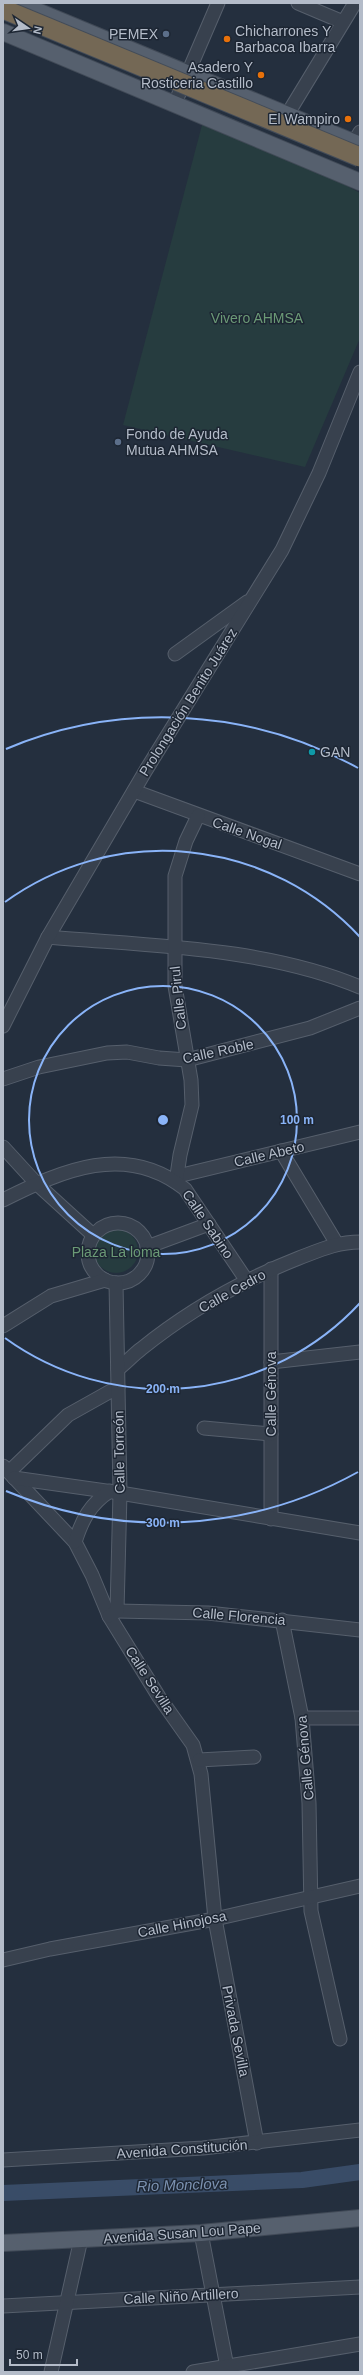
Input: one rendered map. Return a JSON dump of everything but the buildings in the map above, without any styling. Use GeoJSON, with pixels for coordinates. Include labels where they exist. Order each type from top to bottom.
{"type":"FeatureCollection","features":[{"type":"Feature","properties":{"kind":"highway"},"geometry":{"type":"LineString","coordinates":[[3,9],[358,144]]}},
{"type":"Feature","properties":{"kind":"highway"},"geometry":{"type":"LineString","coordinates":[[3,23],[360,170]]}},
{"type":"Feature","properties":{"kind":"main road"},"geometry":{"type":"LineString","coordinates":[[18,3],[358,144]]}},
{"type":"Feature","properties":{"kind":"main road"},"geometry":{"type":"LineString","coordinates":[[3,32],[360,182]]}},
{"type":"Feature","properties":{"kind":"main road","name":"Avenida Susan Lou Pape"},"geometry":{"type":"LineString","coordinates":[[3,2243],[202,2233],[360,2218]]}},
{"type":"Feature","properties":{"kind":"street"},"geometry":{"type":"LineString","coordinates":[[175,103],[218,3]]}},
{"type":"Feature","properties":{"kind":"street"},"geometry":{"type":"LineString","coordinates":[[298,3],[343,22]]}},
{"type":"Feature","properties":{"kind":"street"},"geometry":{"type":"LineString","coordinates":[[287,115],[355,3]]}},
{"type":"Feature","properties":{"kind":"street","name":"Prolongación Benito Juárez"},"geometry":{"type":"LineString","coordinates":[[3,1026],[48,937],[203,674],[254,598],[282,550],[302,509],[360,372]]}},
{"type":"Feature","properties":{"kind":"street"},"geometry":{"type":"LineString","coordinates":[[175,654],[254,598]]}},
{"type":"Feature","properties":{"kind":"street","name":"Calle Nogal"},"geometry":{"type":"LineString","coordinates":[[134,791],[198,816],[360,874]]}},
{"type":"Feature","properties":{"kind":"street","name":"Calle Pirul"},"geometry":{"type":"LineString","coordinates":[[177,1179],[180,1155],[192,1104],[191,1080],[175,986],[174,948],[176,876],[181,853],[198,816]]}},
{"type":"Feature","properties":{"kind":"street"},"geometry":{"type":"LineString","coordinates":[[48,937],[174,948],[258,958],[316,971],[360,987]]}},
{"type":"Feature","properties":{"kind":"street","name":"Calle Roble"},"geometry":{"type":"LineString","coordinates":[[3,1079],[39,1066],[107,1053],[127,1052],[159,1058],[187,1060],[310,1028],[360,1008]]}},
{"type":"Feature","properties":{"kind":"street","name":"Calle Abeto"},"geometry":{"type":"LineString","coordinates":[[177,1179],[360,1132]]}},
{"type":"Feature","properties":{"kind":"street"},"geometry":{"type":"LineString","coordinates":[[3,1147],[37,1184],[93,1235]]}},
{"type":"Feature","properties":{"kind":"street"},"geometry":{"type":"LineString","coordinates":[[281,1152],[337,1244]]}},
{"type":"Feature","properties":{"kind":"street","name":"Calle Sabino"},"geometry":{"type":"LineString","coordinates":[[3,1200],[37,1184],[82,1168],[120,1162],[143,1167],[177,1179],[196,1202],[247,1281]]}},
{"type":"Feature","properties":{"kind":"street"},"geometry":{"type":"LineString","coordinates":[[3,1326],[51,1296],[110,1282],[127,1282],[140,1272],[148,1258],[147,1247],[141,1233],[131,1226],[120,1222],[108,1224],[93,1235],[88,1245],[89,1263],[95,1273],[110,1282]]}},
{"type":"Feature","properties":{"kind":"street"},"geometry":{"type":"LineString","coordinates":[[147,1247],[209,1224]]}},
{"type":"Feature","properties":{"kind":"street","name":"Calle Cedro"},"geometry":{"type":"LineString","coordinates":[[118,1369],[170,1328],[200,1308],[247,1281],[271,1269],[337,1244],[360,1242]]}},
{"type":"Feature","properties":{"kind":"street","name":"Calle Génova"},"geometry":{"type":"LineString","coordinates":[[271,1269],[271,1518]]}},
{"type":"Feature","properties":{"kind":"street","name":"Calle Torreón"},"geometry":{"type":"LineString","coordinates":[[110,1282],[118,1369],[113,1614]]}},
{"type":"Feature","properties":{"kind":"street"},"geometry":{"type":"LineString","coordinates":[[271,1362],[360,1352]]}},
{"type":"Feature","properties":{"kind":"street"},"geometry":{"type":"LineString","coordinates":[[9,1472],[68,1415],[118,1387]]}},
{"type":"Feature","properties":{"kind":"street"},"geometry":{"type":"LineString","coordinates":[[204,1428],[271,1434]]}},
{"type":"Feature","properties":{"kind":"street"},"geometry":{"type":"LineString","coordinates":[[9,1472],[115,1492],[360,1534]]}},
{"type":"Feature","properties":{"kind":"street","name":"Calle Sevilla"},"geometry":{"type":"LineString","coordinates":[[9,1472],[75,1542],[159,1697],[188,1736],[199,1760],[215,1919]]}},
{"type":"Feature","properties":{"kind":"street"},"geometry":{"type":"LineString","coordinates":[[75,1542],[88,1511],[100,1498],[115,1492]]}},
{"type":"Feature","properties":{"kind":"street","name":"Calle Florencia"},"geometry":{"type":"LineString","coordinates":[[113,1614],[200,1612],[282,1620],[360,1630]]}},
{"type":"Feature","properties":{"kind":"street","name":"Calle Génova"},"geometry":{"type":"LineString","coordinates":[[282,1620],[302,1718],[309,1803],[310,1898],[320,1953],[340,2038]]}},
{"type":"Feature","properties":{"kind":"street"},"geometry":{"type":"LineString","coordinates":[[302,1718],[360,1718]]}},
{"type":"Feature","properties":{"kind":"street"},"geometry":{"type":"LineString","coordinates":[[199,1760],[254,1756]]}},
{"type":"Feature","properties":{"kind":"street","name":"Calle Hinojosa"},"geometry":{"type":"LineString","coordinates":[[3,1960],[215,1919],[360,1886]]}},
{"type":"Feature","properties":{"kind":"street","name":"Privada Sevilla"},"geometry":{"type":"LineString","coordinates":[[215,1919],[257,2143]]}},
{"type":"Feature","properties":{"kind":"street","name":"Avenida Constitución"},"geometry":{"type":"LineString","coordinates":[[3,2160],[257,2143],[360,2130]]}},
{"type":"Feature","properties":{"kind":"street"},"geometry":{"type":"LineString","coordinates":[[202,2233],[211,2294],[227,2369]]}},
{"type":"Feature","properties":{"kind":"street"},"geometry":{"type":"LineString","coordinates":[[51,2372],[81,2240]]}},
{"type":"Feature","properties":{"kind":"street","name":"Calle Niño Artillero"},"geometry":{"type":"LineString","coordinates":[[3,2306],[360,2287]]}},
{"type":"Feature","properties":{"kind":"street"},"geometry":{"type":"LineString","coordinates":[[193,2372],[227,2369],[360,2344]]}},
{"type":"Feature","properties":{"kind":"green space","name":"Vivero AHMSA"},"geometry":{"type":"Polygon","coordinates":[[[202,125],[299,160],[360,193],[360,338],[305,467],[123,425],[202,125]]]}},
{"type":"Feature","properties":{"kind":"green space","name":"Plaza La loma"},"geometry":{"type":"Polygon","coordinates":[[[116,1229],[128,1233],[134,1239],[138,1251],[134,1263],[128,1269],[116,1273],[104,1269],[98,1263],[94,1251],[98,1239],[104,1233],[116,1229]]]}},
{"type":"Feature","properties":{"kind":"waterway","name":"Rio Monclova"},"geometry":{"type":"LineString","coordinates":[[3,2193],[302,2180],[360,2172]]}},
{"type":"Feature","properties":{"kind":"place","name":"PEMEX"},"geometry":{"type":"Point","coordinates":[166,34]}},
{"type":"Feature","properties":{"kind":"place","name":"Chicharrones Y Barbacoa Ibarra"},"geometry":{"type":"Point","coordinates":[227,39]}},
{"type":"Feature","properties":{"kind":"place","name":"Asadero Y Rosticeria Castillo"},"geometry":{"type":"Point","coordinates":[261,75]}},
{"type":"Feature","properties":{"kind":"place","name":"El Wampiro"},"geometry":{"type":"Point","coordinates":[348,119]}},
{"type":"Feature","properties":{"kind":"place","name":"Fondo de Ayuda Mutua AHMSA"},"geometry":{"type":"Point","coordinates":[118,442]}},
{"type":"Feature","properties":{"kind":"place","name":"GAN"},"geometry":{"type":"Point","coordinates":[312,752]}}]}
